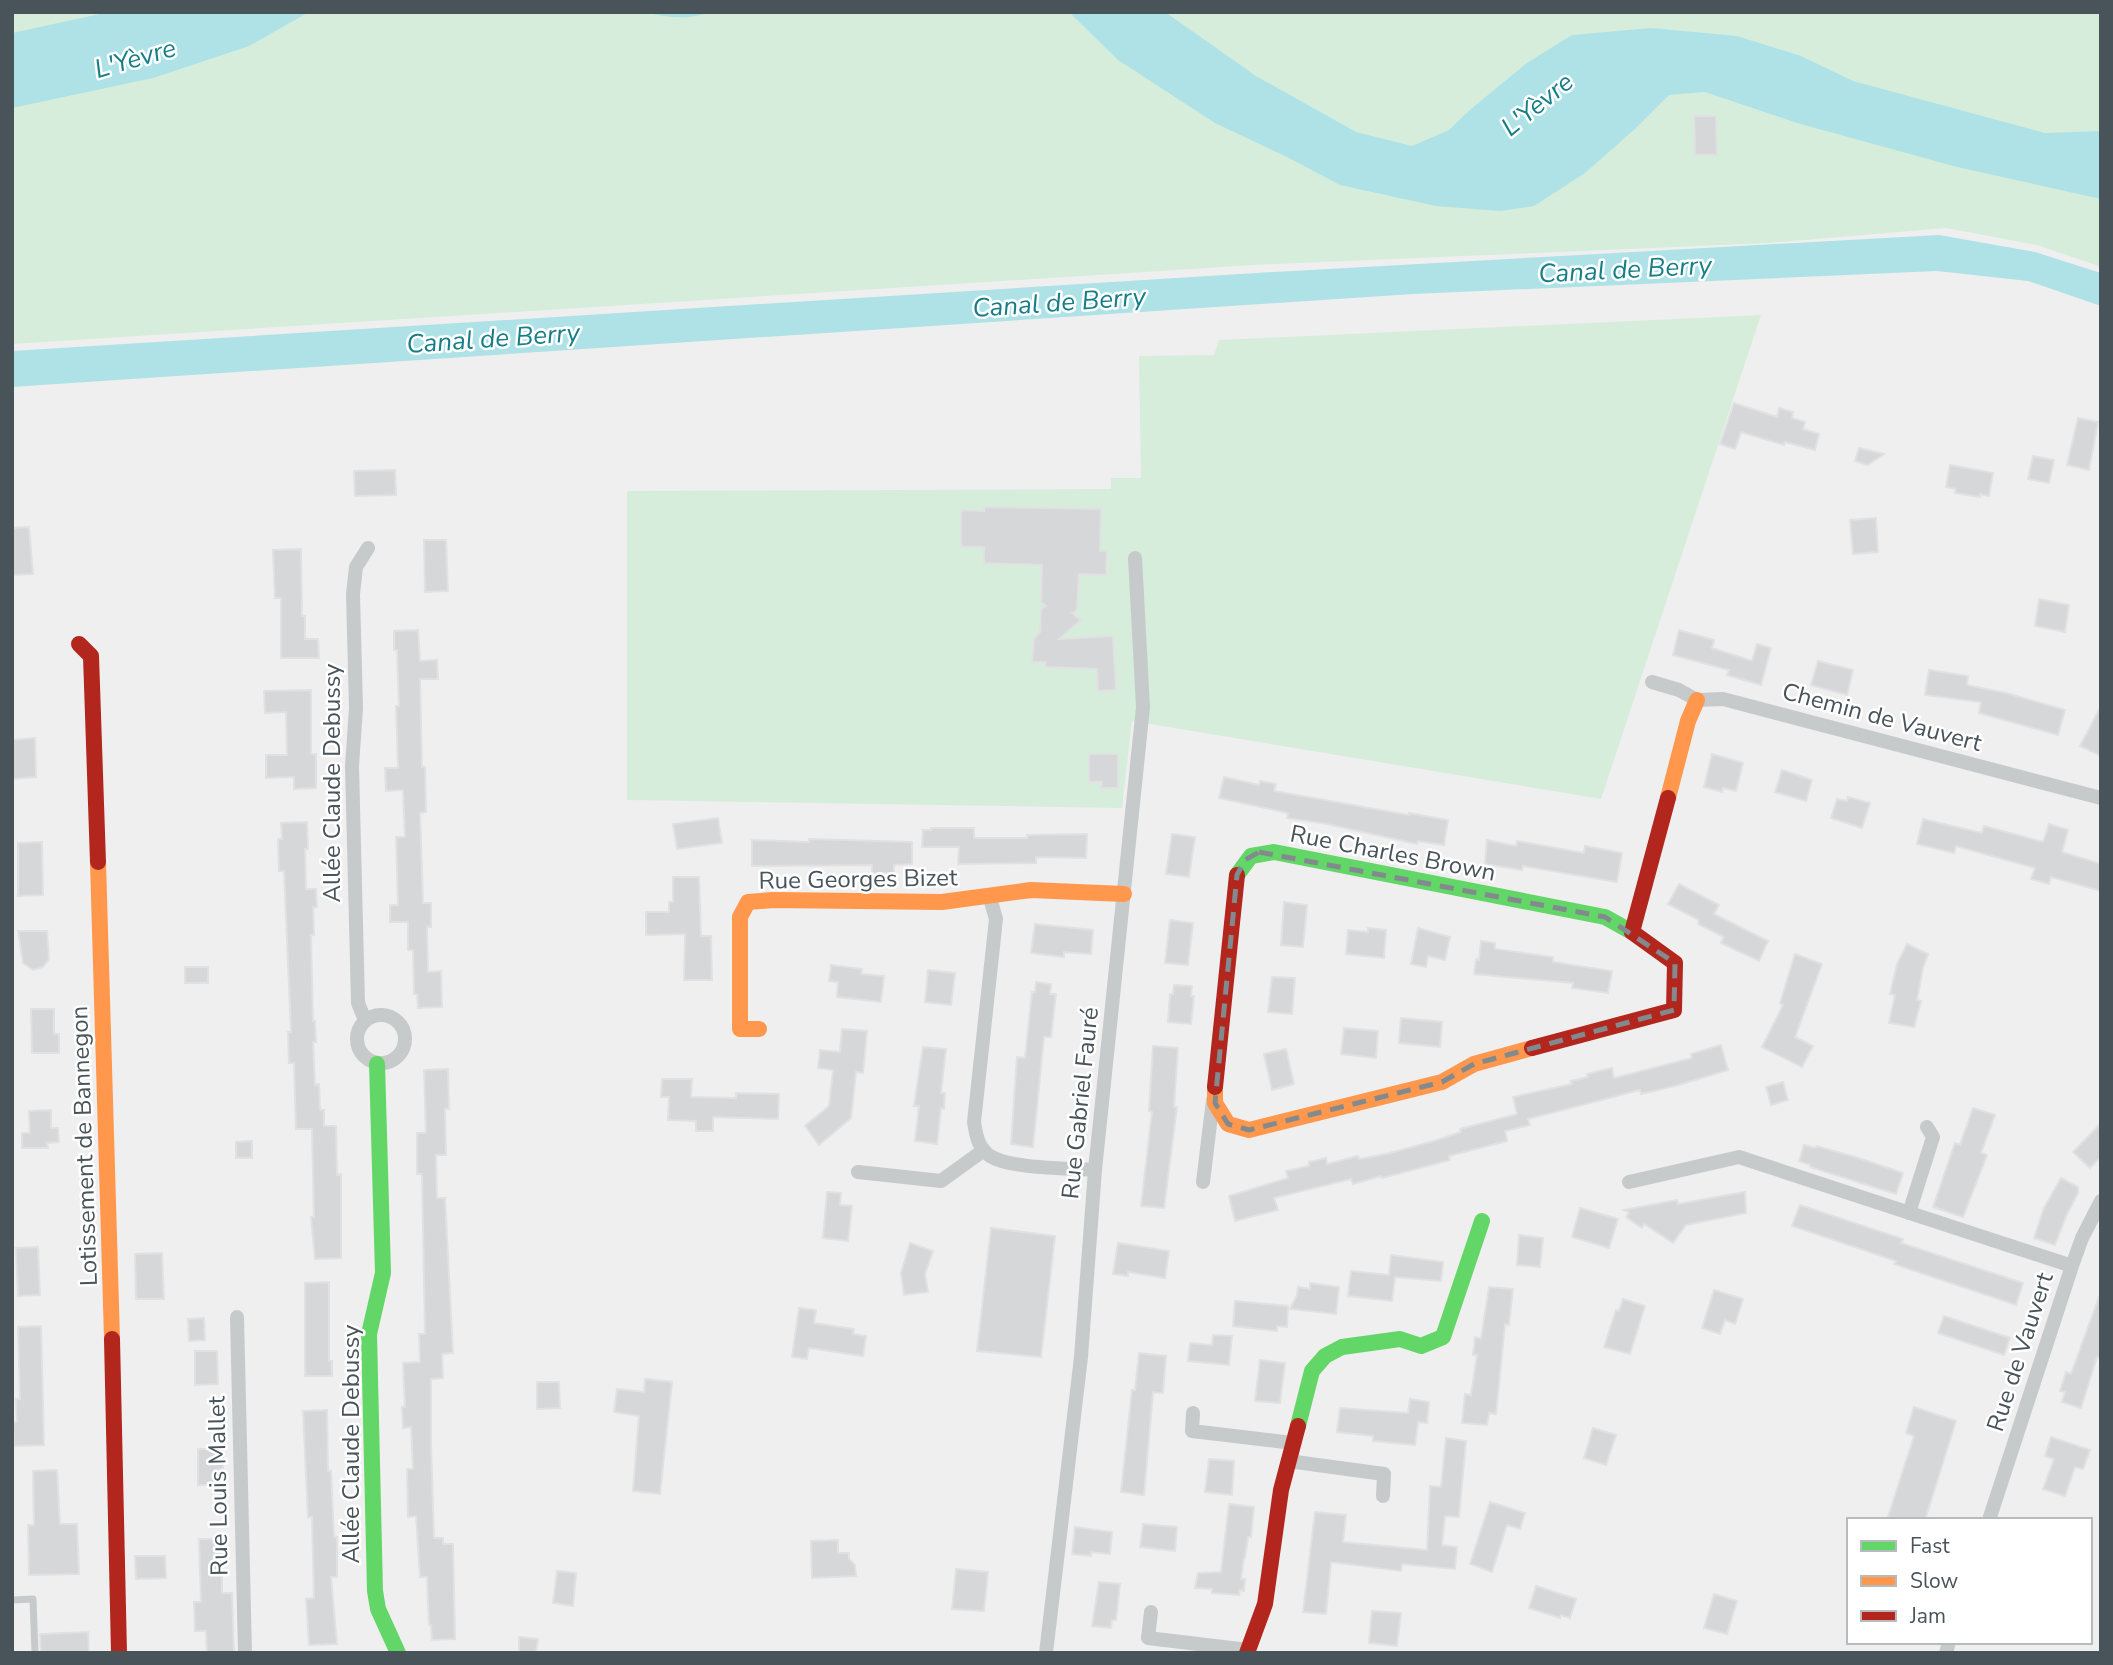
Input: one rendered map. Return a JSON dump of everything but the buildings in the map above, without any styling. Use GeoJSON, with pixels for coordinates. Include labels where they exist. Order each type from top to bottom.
{"type":"FeatureCollection","features":[{"type":"Feature","properties":{"kind":"street","name":"Allée Claude Debussy"},"geometry":{"type":"LineString","coordinates":[[368,548],[356,567],[353,594],[356,708],[352,766],[358,1003],[365,1020],[357,1032],[357,1048],[363,1057],[377,1064],[383,1273],[369,1334],[375,1591],[377,1609],[398,1653]]}},
{"type":"Feature","properties":{"kind":"street","name":"Rue Gabriel Fauré"},"geometry":{"type":"LineString","coordinates":[[1046,1653],[1081,1357],[1094,1170],[1143,707],[1135,558]]}},
{"type":"Feature","properties":{"kind":"street","name":"Lotissement de Bannegon"},"geometry":{"type":"LineString","coordinates":[[79,644],[91,656],[119,1653]]}},
{"type":"Feature","properties":{"kind":"street","name":"Chemin de Vauvert"},"geometry":{"type":"LineString","coordinates":[[1652,682],[1679,690],[1697,700],[1723,699],[2101,798]]}},
{"type":"Feature","properties":{"kind":"street"},"geometry":{"type":"LineString","coordinates":[[1632,932],[1688,721],[1697,700]]}},
{"type":"Feature","properties":{"kind":"street","name":"Rue Charles Brown"},"geometry":{"type":"LineString","coordinates":[[1203,1182],[1237,875],[1245,860],[1259,852],[1274,852],[1605,918],[1632,932],[1675,963],[1674,1010],[1474,1064],[1442,1082],[1249,1129],[1228,1124],[1215,1103],[1215,1087]]}},
{"type":"Feature","properties":{"kind":"street","name":"Rue Georges Bizet"},"geometry":{"type":"LineString","coordinates":[[759,1029],[740,1029],[740,917],[748,902],[942,902],[990,898],[1031,890],[1124,894]]}},
{"type":"Feature","properties":{"kind":"street","name":"Rue Georges Bizet"},"geometry":{"type":"LineString","coordinates":[[984,1150],[976,1140],[974,1122],[996,919],[990,898]]}},
{"type":"Feature","properties":{"kind":"street"},"geometry":{"type":"LineString","coordinates":[[365,1020],[384,1015],[403,1028],[406,1038],[404,1050],[391,1062],[377,1064]]}},
{"type":"Feature","properties":{"kind":"street"},"geometry":{"type":"LineString","coordinates":[[1909,1213],[1933,1137],[1927,1127]]}},
{"type":"Feature","properties":{"kind":"street"},"geometry":{"type":"LineString","coordinates":[[858,1172],[941,1181],[984,1150],[988,1155],[1005,1162],[1094,1170]]}},
{"type":"Feature","properties":{"kind":"street"},"geometry":{"type":"LineString","coordinates":[[1629,1182],[1739,1157],[2072,1266]]}},
{"type":"Feature","properties":{"kind":"street","name":"Rue de Vauvert"},"geometry":{"type":"LineString","coordinates":[[1990,1518],[2072,1266],[2082,1238],[2101,1201]]}},
{"type":"Feature","properties":{"kind":"street"},"geometry":{"type":"LineString","coordinates":[[1151,1612],[1148,1638],[1247,1651],[1265,1604],[1278,1505],[1310,1375],[1316,1364],[1328,1353],[1342,1347],[1400,1339],[1420,1346],[1443,1336],[1482,1221]]}},
{"type":"Feature","properties":{"kind":"street","name":"Rue Louis Mallet"},"geometry":{"type":"LineString","coordinates":[[237,1317],[246,1653]]}},
{"type":"Feature","properties":{"kind":"street"},"geometry":{"type":"LineString","coordinates":[[1193,1413],[1192,1431],[1293,1443]]}},
{"type":"Feature","properties":{"kind":"street"},"geometry":{"type":"LineString","coordinates":[[1288,1461],[1384,1474],[1383,1496]]}},
{"type":"Feature","properties":{"kind":"lane"},"geometry":{"type":"LineString","coordinates":[[12,1600],[33,1599],[34,1653]]}},
{"type":"Feature","properties":{"kind":"highlighted area"},"geometry":{"type":"Polygon","coordinates":[[[1259,852],[1605,917],[1675,963],[1674,1010],[1474,1064],[1442,1082],[1249,1130],[1228,1124],[1215,1103],[1237,875],[1245,860],[1259,852]]]}},
{"type":"Feature","properties":{"kind":"green space"},"geometry":{"type":"Polygon","coordinates":[[[12,12],[2101,12],[2101,267],[2037,245],[1946,228],[1769,243],[1254,265],[12,344],[12,12]]]}},
{"type":"Feature","properties":{"kind":"green space"},"geometry":{"type":"Polygon","coordinates":[[[1761,315],[1601,799],[1132,721],[1122,808],[627,800],[627,491],[1111,489],[1111,478],[1141,478],[1139,356],[1214,355],[1219,340],[1761,315]]]}},
{"type":"Feature","properties":{"kind":"water","name":"L'Yèvre"},"geometry":{"type":"Polygon","coordinates":[[[109,12],[309,12],[249,46],[153,78],[12,108],[12,33],[109,12]]]}},
{"type":"Feature","properties":{"kind":"water"},"geometry":{"type":"Polygon","coordinates":[[[643,12],[709,12],[668,17],[643,12]]]}},
{"type":"Feature","properties":{"kind":"water","name":"L'Yèvre"},"geometry":{"type":"Polygon","coordinates":[[[1069,12],[1165,12],[1256,76],[1356,132],[1412,146],[1449,130],[1527,63],[1572,35],[1651,28],[1737,36],[1801,56],[1853,81],[2045,133],[2101,131],[2101,199],[1957,167],[1797,123],[1705,92],[1669,95],[1585,173],[1534,206],[1500,211],[1436,206],[1340,185],[1215,123],[1118,60],[1069,12]]]}},
{"type":"Feature","properties":{"kind":"water","name":"Canal de Berry"},"geometry":{"type":"Polygon","coordinates":[[[1939,235],[2035,252],[2101,273],[2101,306],[2028,281],[1937,271],[1413,294],[12,387],[12,351],[1256,273],[1939,235]]]}},
{"type":"Feature","properties":{"kind":"traffic: fast"},"geometry":{"type":"LineString","coordinates":[[1237,875],[1251,856],[1274,852],[1605,917],[1632,932]]}},
{"type":"Feature","properties":{"kind":"traffic: fast"},"geometry":{"type":"LineString","coordinates":[[377,1064],[383,1273],[369,1334],[375,1591],[378,1609],[398,1653]]}},
{"type":"Feature","properties":{"kind":"traffic: fast"},"geometry":{"type":"LineString","coordinates":[[1298,1426],[1312,1371],[1325,1356],[1342,1347],[1400,1339],[1421,1346],[1443,1337],[1482,1221]]}},
{"type":"Feature","properties":{"kind":"traffic: slow"},"geometry":{"type":"LineString","coordinates":[[1668,798],[1688,721],[1697,700]]}},
{"type":"Feature","properties":{"kind":"traffic: slow"},"geometry":{"type":"LineString","coordinates":[[98,862],[112,1339]]}},
{"type":"Feature","properties":{"kind":"traffic: slow"},"geometry":{"type":"LineString","coordinates":[[759,1029],[740,1029],[740,917],[748,902],[942,902],[1031,890],[1124,894]]}},
{"type":"Feature","properties":{"kind":"traffic: slow"},"geometry":{"type":"LineString","coordinates":[[1215,1087],[1215,1103],[1228,1124],[1249,1130],[1442,1082],[1474,1064],[1532,1048]]}},
{"type":"Feature","properties":{"kind":"traffic: jam"},"geometry":{"type":"LineString","coordinates":[[79,644],[91,656],[98,862]]}},
{"type":"Feature","properties":{"kind":"traffic: jam"},"geometry":{"type":"LineString","coordinates":[[1532,1048],[1674,1010],[1675,963],[1632,932],[1668,798]]}},
{"type":"Feature","properties":{"kind":"traffic: jam"},"geometry":{"type":"LineString","coordinates":[[1215,1087],[1237,875]]}},
{"type":"Feature","properties":{"kind":"traffic: jam"},"geometry":{"type":"LineString","coordinates":[[112,1339],[119,1653]]}},
{"type":"Feature","properties":{"kind":"traffic: jam"},"geometry":{"type":"LineString","coordinates":[[1247,1653],[1265,1604],[1281,1490],[1298,1426]]}}]}
